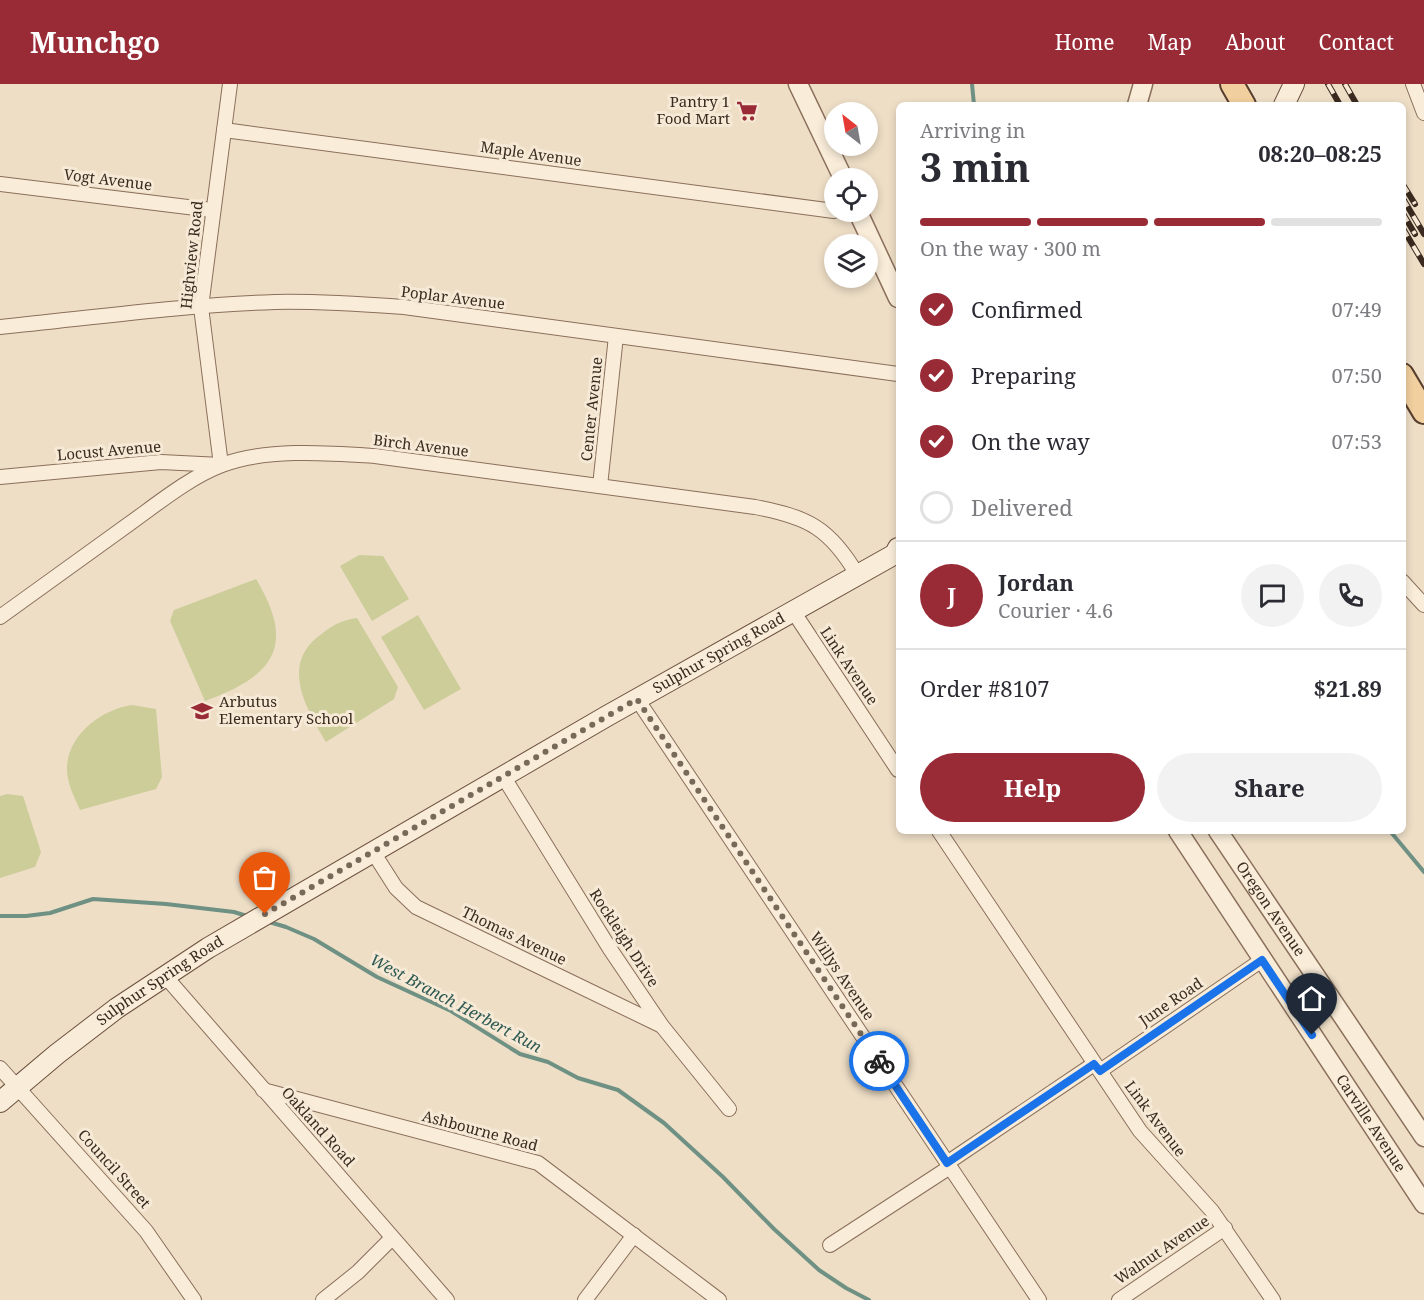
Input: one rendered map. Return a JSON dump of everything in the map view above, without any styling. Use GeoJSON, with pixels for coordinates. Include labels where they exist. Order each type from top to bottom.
{"type":"FeatureCollection","features":[{"type":"Feature","properties":{"kind":"main road"},"geometry":{"type":"LineString","coordinates":[[1232,84],[1242,102]]}},
{"type":"Feature","properties":{"kind":"main road"},"geometry":{"type":"LineString","coordinates":[[1285,102],[1294,84]]}},
{"type":"Feature","properties":{"kind":"main road"},"geometry":{"type":"LineString","coordinates":[[1406,382],[1424,412]]}},
{"type":"Feature","properties":{"kind":"main road","name":"Sulphur Spring Road"},"geometry":{"type":"LineString","coordinates":[[0,1102],[117,1008],[257,919],[637,699],[896,553]]}},
{"type":"Feature","properties":{"kind":"street","name":"Highview Road"},"geometry":{"type":"LineString","coordinates":[[221,465],[201,307],[230,84]]}},
{"type":"Feature","properties":{"kind":"street"},"geometry":{"type":"LineString","coordinates":[[798,84],[838,168]]}},
{"type":"Feature","properties":{"kind":"street"},"geometry":{"type":"LineString","coordinates":[[1138,102],[1143,84]]}},
{"type":"Feature","properties":{"kind":"street"},"geometry":{"type":"LineString","coordinates":[[1413,84],[1424,113]]}},
{"type":"Feature","properties":{"kind":"street","name":"Maple Avenue"},"geometry":{"type":"LineString","coordinates":[[225,130],[824,209]]}},
{"type":"Feature","properties":{"kind":"street","name":"Vogt Avenue"},"geometry":{"type":"LineString","coordinates":[[0,184],[212,210]]}},
{"type":"Feature","properties":{"kind":"street"},"geometry":{"type":"LineString","coordinates":[[863,222],[896,294]]}},
{"type":"Feature","properties":{"kind":"street","name":"Poplar Avenue"},"geometry":{"type":"LineString","coordinates":[[0,327],[201,307],[275,302],[347,303],[404,307],[896,374]]}},
{"type":"Feature","properties":{"kind":"street","name":"Center Avenue"},"geometry":{"type":"LineString","coordinates":[[600,486],[616,336]]}},
{"type":"Feature","properties":{"kind":"street","name":"Birch Avenue"},"geometry":{"type":"LineString","coordinates":[[0,617],[160,502],[221,465],[254,457],[324,453],[375,456],[600,486],[755,507],[800,517],[817,526],[832,540],[848,558],[858,576]]}},
{"type":"Feature","properties":{"kind":"street","name":"Locust Avenue"},"geometry":{"type":"LineString","coordinates":[[0,477],[161,462],[221,465]]}},
{"type":"Feature","properties":{"kind":"street"},"geometry":{"type":"LineString","coordinates":[[1406,585],[1424,605]]}},
{"type":"Feature","properties":{"kind":"street","name":"Link Avenue"},"geometry":{"type":"LineString","coordinates":[[793,611],[896,767]]}},
{"type":"Feature","properties":{"kind":"street","name":"Willys Avenue"},"geometry":{"type":"LineString","coordinates":[[637,699],[1039,1300]]}},
{"type":"Feature","properties":{"kind":"street","name":"Rockleigh Drive"},"geometry":{"type":"LineString","coordinates":[[503,776],[610,948],[662,1026],[729,1109]]}},
{"type":"Feature","properties":{"kind":"street","name":"Link Avenue"},"geometry":{"type":"LineString","coordinates":[[941,834],[1140,1131],[1225,1228],[1273,1300]]}},
{"type":"Feature","properties":{"kind":"street","name":"Carville Avenue"},"geometry":{"type":"LineString","coordinates":[[1180,834],[1424,1204]]}},
{"type":"Feature","properties":{"kind":"street","name":"Oregon Avenue"},"geometry":{"type":"LineString","coordinates":[[1220,834],[1424,1137]]}},
{"type":"Feature","properties":{"kind":"street","name":"Thomas Avenue"},"geometry":{"type":"LineString","coordinates":[[373,852],[396,888],[416,907],[662,1026]]}},
{"type":"Feature","properties":{"kind":"street","name":"June Road"},"geometry":{"type":"LineString","coordinates":[[830,1245],[1262,960]]}},
{"type":"Feature","properties":{"kind":"street","name":"Oakland Road"},"geometry":{"type":"LineString","coordinates":[[165,976],[447,1300]]}},
{"type":"Feature","properties":{"kind":"street","name":"Council Street"},"geometry":{"type":"LineString","coordinates":[[0,1068],[146,1231],[194,1300]]}},
{"type":"Feature","properties":{"kind":"street","name":"Ashbourne Road"},"geometry":{"type":"LineString","coordinates":[[263,1090],[538,1163],[719,1300]]}},
{"type":"Feature","properties":{"kind":"street","name":"Walnut Avenue"},"geometry":{"type":"LineString","coordinates":[[1119,1300],[1225,1228]]}},
{"type":"Feature","properties":{"kind":"street"},"geometry":{"type":"LineString","coordinates":[[585,1300],[634,1235]]}},
{"type":"Feature","properties":{"kind":"street"},"geometry":{"type":"LineString","coordinates":[[323,1300],[358,1272],[392,1238]]}},
{"type":"Feature","properties":{"kind":"green space"},"geometry":{"type":"Polygon","coordinates":[[[359,555],[383,556],[409,599],[372,621],[340,566],[359,555]]]}},
{"type":"Feature","properties":{"kind":"green space"},"geometry":{"type":"Polygon","coordinates":[[[256,579],[275,623],[276,641],[271,656],[262,669],[247,681],[205,701],[170,621],[174,610],[256,579]]]}},
{"type":"Feature","properties":{"kind":"green space"},"geometry":{"type":"Polygon","coordinates":[[[418,615],[461,689],[424,710],[381,637],[418,615]]]}},
{"type":"Feature","properties":{"kind":"green space"},"geometry":{"type":"Polygon","coordinates":[[[357,618],[398,687],[394,699],[326,742],[305,702],[299,674],[301,660],[307,648],[323,632],[341,622],[357,618]]]}},
{"type":"Feature","properties":{"kind":"green space"},"geometry":{"type":"Polygon","coordinates":[[[132,705],[156,709],[162,777],[156,789],[80,810],[67,774],[73,745],[88,726],[98,718],[132,705]]]}},
{"type":"Feature","properties":{"kind":"green space"},"geometry":{"type":"Polygon","coordinates":[[[7,794],[23,796],[41,852],[35,867],[0,878],[0,796],[7,794]]]}},
{"type":"Feature","properties":{"kind":"waterway"},"geometry":{"type":"LineString","coordinates":[[972,84],[974,102]]}},
{"type":"Feature","properties":{"kind":"waterway"},"geometry":{"type":"LineString","coordinates":[[1392,834],[1424,872]]}},
{"type":"Feature","properties":{"kind":"waterway","name":"West Branch Herbert Run"},"geometry":{"type":"LineString","coordinates":[[0,916],[50,913],[93,899],[166,904],[234,912],[247,916]]}},
{"type":"Feature","properties":{"kind":"waterway","name":"West Branch Herbert Run"},"geometry":{"type":"LineString","coordinates":[[266,921],[314,939],[377,977],[451,1011],[520,1054],[548,1062],[578,1078],[618,1090],[664,1123],[819,1270],[869,1300]]}},
{"type":"Feature","properties":{"kind":"railway"},"geometry":{"type":"LineString","coordinates":[[1328,84],[1338,102]]}},
{"type":"Feature","properties":{"kind":"railway"},"geometry":{"type":"LineString","coordinates":[[1345,84],[1355,102]]}},
{"type":"Feature","properties":{"kind":"railway"},"geometry":{"type":"LineString","coordinates":[[1406,189],[1415,204]]}},
{"type":"Feature","properties":{"kind":"railway"},"geometry":{"type":"LineString","coordinates":[[1406,204],[1424,234]]}},
{"type":"Feature","properties":{"kind":"railway"},"geometry":{"type":"LineString","coordinates":[[1406,219],[1415,234]]}},
{"type":"Feature","properties":{"kind":"railway"},"geometry":{"type":"LineString","coordinates":[[1406,234],[1424,264]]}},
{"type":"Feature","properties":{"kind":"way so far"},"geometry":{"type":"LineString","coordinates":[[265,914],[637,699],[879,1061]]}},
{"type":"Feature","properties":{"kind":"place","name":"Pantry 1 Food Mart"},"geometry":{"type":"Point","coordinates":[747,111]}},
{"type":"Feature","properties":{"kind":"place","name":"Arbutus Elementary School"},"geometry":{"type":"Point","coordinates":[202,711]}},
{"type":"Feature","properties":{"kind":"route"},"geometry":{"type":"LineString","coordinates":[[879,1061],[947,1163],[1094,1064],[1100,1071],[1262,960],[1312,1035]]}}]}
